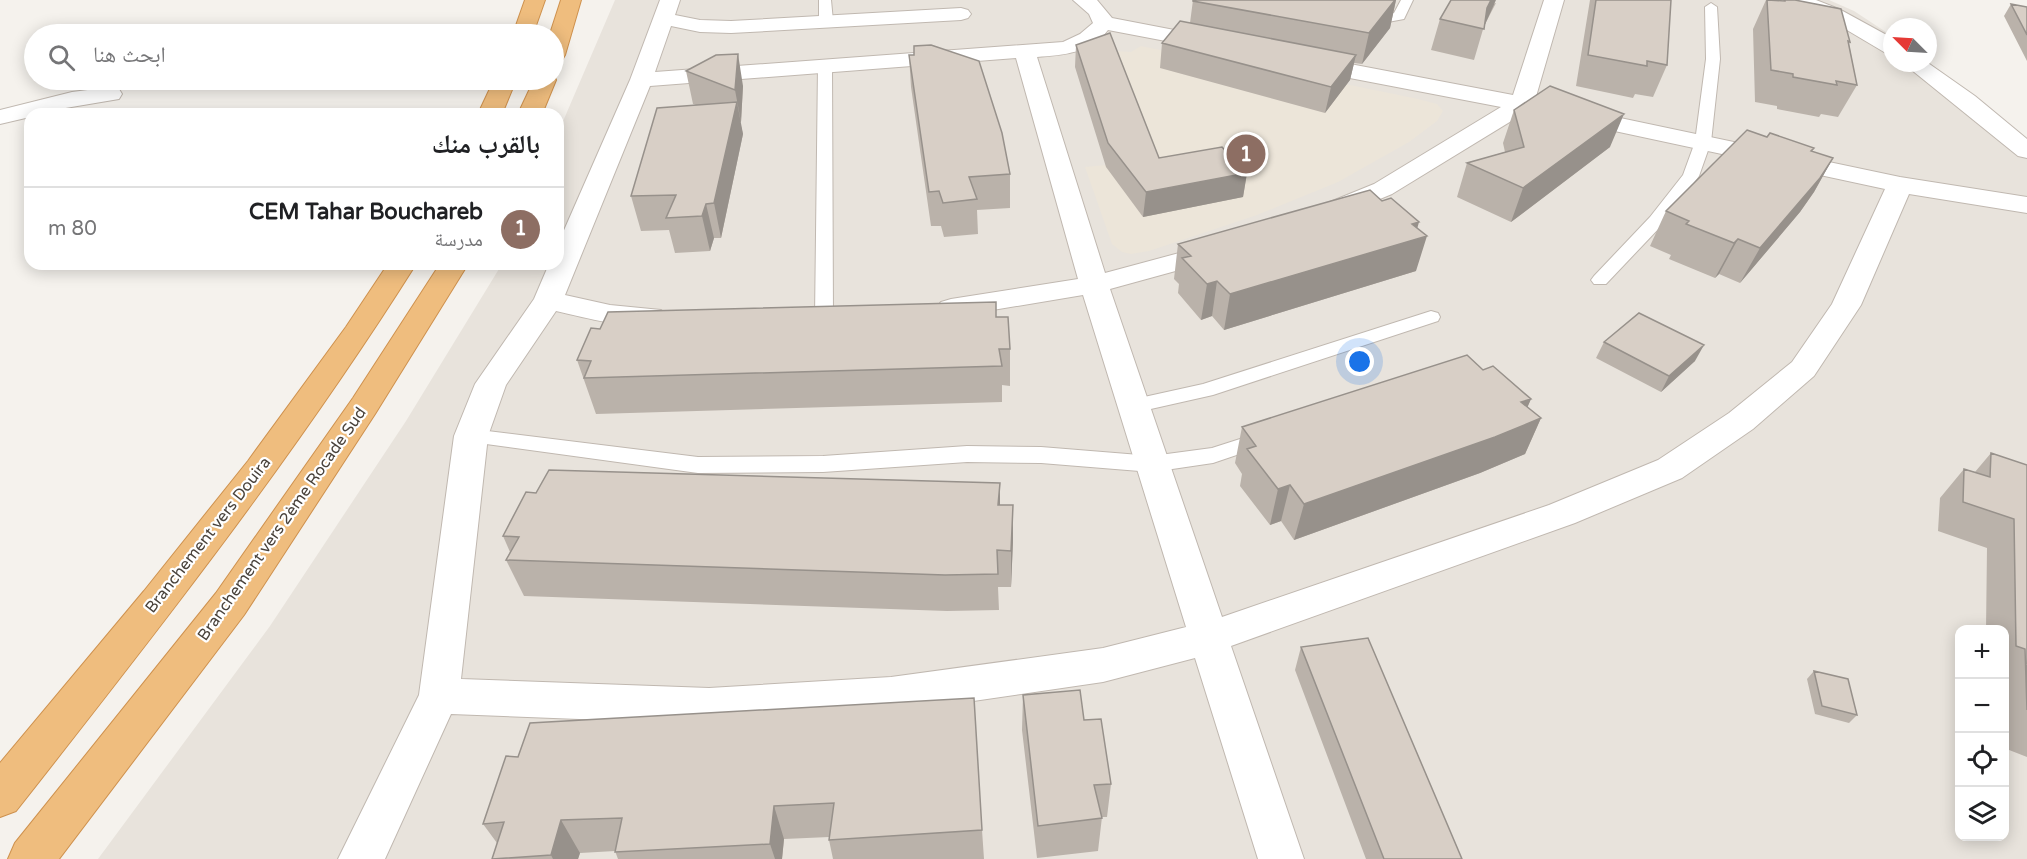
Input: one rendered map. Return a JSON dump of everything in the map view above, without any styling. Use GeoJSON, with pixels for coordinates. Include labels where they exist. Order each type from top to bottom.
{"type":"FeatureCollection","features":[{"type":"Feature","properties":{"kind":"highway"},"geometry":{"type":"LineString","coordinates":[[527,24],[535,0]]}},
{"type":"Feature","properties":{"kind":"highway"},"geometry":{"type":"LineString","coordinates":[[564,24],[571,0]]}},
{"type":"Feature","properties":{"kind":"highway"},"geometry":{"type":"LineString","coordinates":[[493,108],[501,90]]}},
{"type":"Feature","properties":{"kind":"highway"},"geometry":{"type":"LineString","coordinates":[[533,108],[541,90]]}},
{"type":"Feature","properties":{"kind":"highway","name":"Branchement vers Douira"},"geometry":{"type":"LineString","coordinates":[[0,796],[263,466],[373,311],[398,270]]}},
{"type":"Feature","properties":{"kind":"highway","name":"Branchement vers 2ème Rocade Sud"},"geometry":{"type":"LineString","coordinates":[[31,859],[230,604],[363,406],[450,270]]}},
{"type":"Feature","properties":{"kind":"street"},"geometry":{"type":"LineString","coordinates":[[564,262],[641,80],[667,10],[700,26],[731,27],[961,14],[977,0]]}},
{"type":"Feature","properties":{"kind":"street"},"geometry":{"type":"LineString","coordinates":[[1083,0],[1094,6],[1102,19],[1231,48]]}},
{"type":"Feature","properties":{"kind":"street"},"geometry":{"type":"LineString","coordinates":[[641,80],[1066,48],[1084,42],[1097,33],[1102,19],[1118,0]]}},
{"type":"Feature","properties":{"kind":"street"},"geometry":{"type":"LineString","coordinates":[[1311,220],[1383,189],[1522,104],[1554,0]]}},
{"type":"Feature","properties":{"kind":"street"},"geometry":{"type":"LineString","coordinates":[[1797,0],[1832,13],[1883,42]]}},
{"type":"Feature","properties":{"kind":"street"},"geometry":{"type":"LineString","coordinates":[[961,14],[960,24],[965,33],[978,42],[997,48],[1022,51]]}},
{"type":"Feature","properties":{"kind":"street"},"geometry":{"type":"LineString","coordinates":[[1022,51],[1094,285],[1281,859]]}},
{"type":"Feature","properties":{"kind":"street"},"geometry":{"type":"LineString","coordinates":[[1289,59],[1522,104],[1900,185],[2027,205]]}},
{"type":"Feature","properties":{"kind":"street"},"geometry":{"type":"LineString","coordinates":[[1927,72],[1967,101],[2027,151]]}},
{"type":"Feature","properties":{"kind":"street"},"geometry":{"type":"LineString","coordinates":[[36,108],[72,99],[111,94]]}},
{"type":"Feature","properties":{"kind":"street"},"geometry":{"type":"LineString","coordinates":[[0,117],[24,111]]}},
{"type":"Feature","properties":{"kind":"street"},"geometry":{"type":"LineString","coordinates":[[439,696],[709,706],[891,695],[1103,665],[1208,638],[1562,514],[1670,469],[1741,421],[1803,369],[1845,305],[1900,185]]}},
{"type":"Feature","properties":{"kind":"street"},"geometry":{"type":"LineString","coordinates":[[928,310],[975,306],[1094,285],[1246,242]]}},
{"type":"Feature","properties":{"kind":"street"},"geometry":{"type":"LineString","coordinates":[[361,859],[439,696],[471,436],[491,384],[548,300],[561,270]]}},
{"type":"Feature","properties":{"kind":"street"},"geometry":{"type":"LineString","coordinates":[[548,300],[610,314],[678,318]]}},
{"type":"Feature","properties":{"kind":"lane"},"geometry":{"type":"LineString","coordinates":[[825,0],[826,21]]}},
{"type":"Feature","properties":{"kind":"lane"},"geometry":{"type":"LineString","coordinates":[[1356,16],[1377,20],[1399,16],[1407,0]]}},
{"type":"Feature","properties":{"kind":"lane"},"geometry":{"type":"LineString","coordinates":[[1600,280],[1656,221],[1691,176],[1703,142],[1713,59],[1711,7]]}},
{"type":"Feature","properties":{"kind":"lane"},"geometry":{"type":"LineString","coordinates":[[824,318],[825,66]]}},
{"type":"Feature","properties":{"kind":"lane"},"geometry":{"type":"LineString","coordinates":[[1133,406],[1206,390],[1431,316]]}},
{"type":"Feature","properties":{"kind":"lane"},"geometry":{"type":"LineString","coordinates":[[471,436],[698,465],[823,464],[967,454],[1041,455],[1152,464],[1213,455],[1281,433]]}},
{"type":"Feature","properties":{"kind":"shaded area"},"geometry":{"type":"Polygon","coordinates":[[[615,0],[1829,0],[1854,11],[1883,30],[1883,72],[1937,72],[1937,69],[2027,140],[2027,859],[98,859],[270,626],[406,421],[498,270],[564,270],[564,119],[615,0]]]}},
{"type":"Feature","properties":{"kind":"shaded area"},"geometry":{"type":"Polygon","coordinates":[[[1141,46],[1170,52],[1181,50],[1418,99],[1437,104],[1443,111],[1437,121],[1409,142],[1338,182],[1257,215],[1149,251],[1131,254],[1122,252],[1112,244],[1085,167],[1106,165],[1115,51],[1131,52],[1141,46]]]}},
{"type":"Feature","properties":{"kind":"building"},"geometry":{"type":"Polygon","coordinates":[[[1193,0],[1395,0],[1369,33],[1193,0]]]}},
{"type":"Feature","properties":{"kind":"building"},"geometry":{"type":"Polygon","coordinates":[[[1451,0],[1491,0],[1487,8],[1484,29],[1440,19],[1451,0]]]}},
{"type":"Feature","properties":{"kind":"building"},"geometry":{"type":"Polygon","coordinates":[[[1596,0],[1671,0],[1667,65],[1647,61],[1647,66],[1588,55],[1596,0]]]}},
{"type":"Feature","properties":{"kind":"building"},"geometry":{"type":"Polygon","coordinates":[[[1767,0],[1795,0],[1841,9],[1850,42],[1848,41],[1857,85],[1836,81],[1837,85],[1793,77],[1793,74],[1771,70],[1767,0]]]}},
{"type":"Feature","properties":{"kind":"building"},"geometry":{"type":"Polygon","coordinates":[[[2011,4],[2027,7],[2027,35],[2011,4]]]}},
{"type":"Feature","properties":{"kind":"building"},"geometry":{"type":"Polygon","coordinates":[[[1180,21],[1356,55],[1331,87],[1162,43],[1180,21]]]}},
{"type":"Feature","properties":{"kind":"building"},"geometry":{"type":"Polygon","coordinates":[[[1110,33],[1159,158],[1222,147],[1247,173],[1146,192],[1108,143],[1076,45],[1110,33]]]}},
{"type":"Feature","properties":{"kind":"building"},"geometry":{"type":"Polygon","coordinates":[[[931,45],[979,61],[1002,133],[1010,174],[969,177],[977,199],[943,203],[939,191],[929,192],[909,55],[914,55],[914,46],[931,45]]]}},
{"type":"Feature","properties":{"kind":"building"},"geometry":{"type":"Polygon","coordinates":[[[738,54],[735,90],[686,71],[716,55],[738,54]]]}},
{"type":"Feature","properties":{"kind":"building"},"geometry":{"type":"Polygon","coordinates":[[[1550,86],[1624,114],[1523,188],[1467,163],[1524,147],[1514,110],[1550,86]]]}},
{"type":"Feature","properties":{"kind":"building"},"geometry":{"type":"Polygon","coordinates":[[[737,102],[714,203],[706,204],[702,216],[666,218],[676,195],[631,196],[657,108],[737,102]]]}},
{"type":"Feature","properties":{"kind":"building"},"geometry":{"type":"Polygon","coordinates":[[[1747,130],[1767,137],[1770,133],[1814,148],[1811,151],[1833,158],[1820,178],[1760,248],[1738,239],[1734,243],[1686,224],[1689,221],[1666,211],[1747,130]]]}},
{"type":"Feature","properties":{"kind":"building"},"geometry":{"type":"Polygon","coordinates":[[[1370,190],[1382,201],[1391,198],[1419,222],[1412,224],[1427,236],[1230,294],[1217,281],[1207,284],[1182,258],[1191,256],[1178,244],[1370,190]]]}},
{"type":"Feature","properties":{"kind":"building"},"geometry":{"type":"Polygon","coordinates":[[[996,302],[996,317],[1008,317],[1010,349],[999,349],[1002,366],[584,378],[591,361],[577,360],[591,328],[600,329],[608,312],[996,302]]]}},
{"type":"Feature","properties":{"kind":"building"},"geometry":{"type":"Polygon","coordinates":[[[1639,313],[1704,345],[1669,376],[1604,342],[1639,313]]]}},
{"type":"Feature","properties":{"kind":"building"},"geometry":{"type":"Polygon","coordinates":[[[1467,355],[1483,370],[1493,366],[1531,399],[1521,402],[1541,418],[1495,437],[1304,504],[1290,485],[1278,489],[1247,449],[1256,446],[1242,427],[1467,355]]]}},
{"type":"Feature","properties":{"kind":"building"},"geometry":{"type":"Polygon","coordinates":[[[1991,453],[2027,465],[2027,710],[2025,649],[2016,646],[2014,519],[1963,502],[1964,469],[1990,477],[1991,453]]]}},
{"type":"Feature","properties":{"kind":"building"},"geometry":{"type":"Polygon","coordinates":[[[549,470],[1000,483],[998,505],[1013,505],[1011,551],[997,550],[998,574],[945,575],[506,560],[519,537],[503,536],[526,492],[536,493],[549,470]]]}},
{"type":"Feature","properties":{"kind":"building"},"geometry":{"type":"Polygon","coordinates":[[[1368,638],[1462,859],[1384,859],[1301,647],[1368,638]]]}},
{"type":"Feature","properties":{"kind":"building"},"geometry":{"type":"Polygon","coordinates":[[[1814,671],[1848,679],[1857,715],[1822,706],[1814,671]]]}},
{"type":"Feature","properties":{"kind":"building"},"geometry":{"type":"Polygon","coordinates":[[[1080,690],[1084,720],[1101,719],[1111,784],[1094,785],[1102,818],[1038,826],[1023,695],[1080,690]]]}},
{"type":"Feature","properties":{"kind":"building"},"geometry":{"type":"Polygon","coordinates":[[[974,698],[982,830],[829,840],[834,803],[774,806],[770,844],[615,852],[622,818],[561,820],[551,855],[492,859],[504,822],[483,824],[506,756],[518,757],[530,723],[974,698]]]}},
{"type":"Feature","properties":{"kind":"place","name":"CEM Tahar Bouchareb"},"geometry":{"type":"Point","coordinates":[1246,154]}}]}
